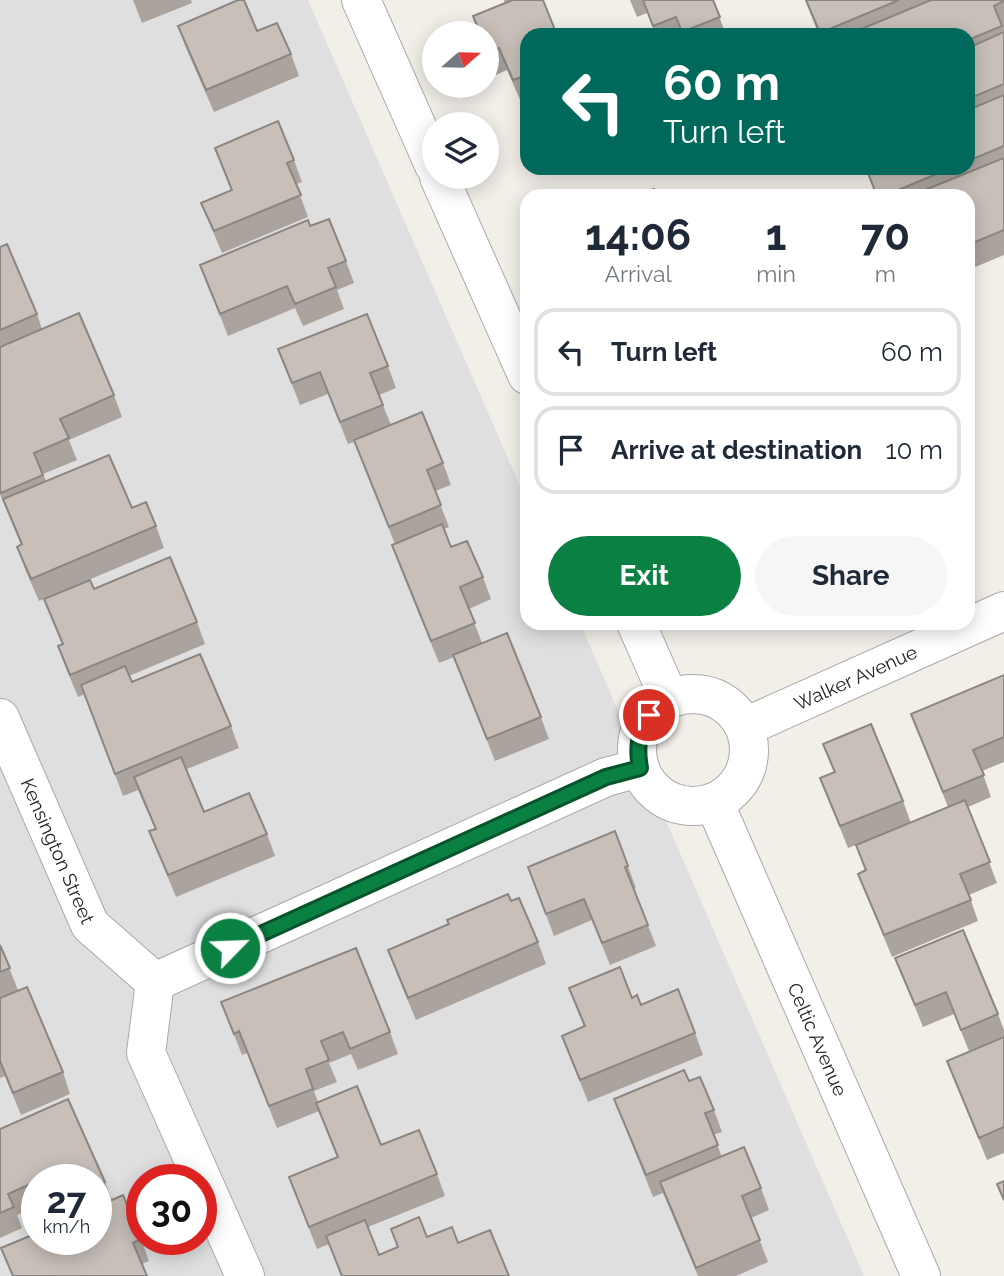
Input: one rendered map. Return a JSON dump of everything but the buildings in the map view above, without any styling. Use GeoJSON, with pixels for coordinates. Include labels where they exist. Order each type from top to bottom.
{"type":"FeatureCollection","features":[{"type":"Feature","properties":{"kind":"street"},"geometry":{"type":"LineString","coordinates":[[361,0],[422,139]]}},
{"type":"Feature","properties":{"kind":"street"},"geometry":{"type":"LineString","coordinates":[[444,189],[520,359]]}},
{"type":"Feature","properties":{"kind":"street","name":"Walker Avenue"},"geometry":{"type":"LineString","coordinates":[[975,624],[1004,611]]}},
{"type":"Feature","properties":{"kind":"street"},"geometry":{"type":"LineString","coordinates":[[639,630],[669,698]]}},
{"type":"Feature","properties":{"kind":"street","name":"Walker Avenue"},"geometry":{"type":"LineString","coordinates":[[745,727],[962,630]]}},
{"type":"Feature","properties":{"kind":"street"},"geometry":{"type":"LineString","coordinates":[[692,693],[718,699],[735,711],[745,727],[750,749],[741,779],[727,794],[714,802],[694,806],[670,801],[652,788],[640,768],[637,751],[639,733],[649,715],[669,698],[692,693]]}},
{"type":"Feature","properties":{"kind":"street","name":"Kensington Street"},"geometry":{"type":"LineString","coordinates":[[0,718],[90,925],[155,982]]}},
{"type":"Feature","properties":{"kind":"street"},"geometry":{"type":"LineString","coordinates":[[245,1276],[146,1053],[155,982],[606,777],[640,768]]}},
{"type":"Feature","properties":{"kind":"street","name":"Celtic Avenue"},"geometry":{"type":"LineString","coordinates":[[714,802],[921,1276]]}},
{"type":"Feature","properties":{"kind":"shaded area"},"geometry":{"type":"Polygon","coordinates":[[[0,0],[308,0],[520,486],[520,630],[583,630],[864,1276],[0,1276],[0,0]]]}},
{"type":"Feature","properties":{"kind":"route"},"geometry":{"type":"LineString","coordinates":[[230,948],[606,777],[640,768],[637,751],[639,733],[649,715]]}}]}
